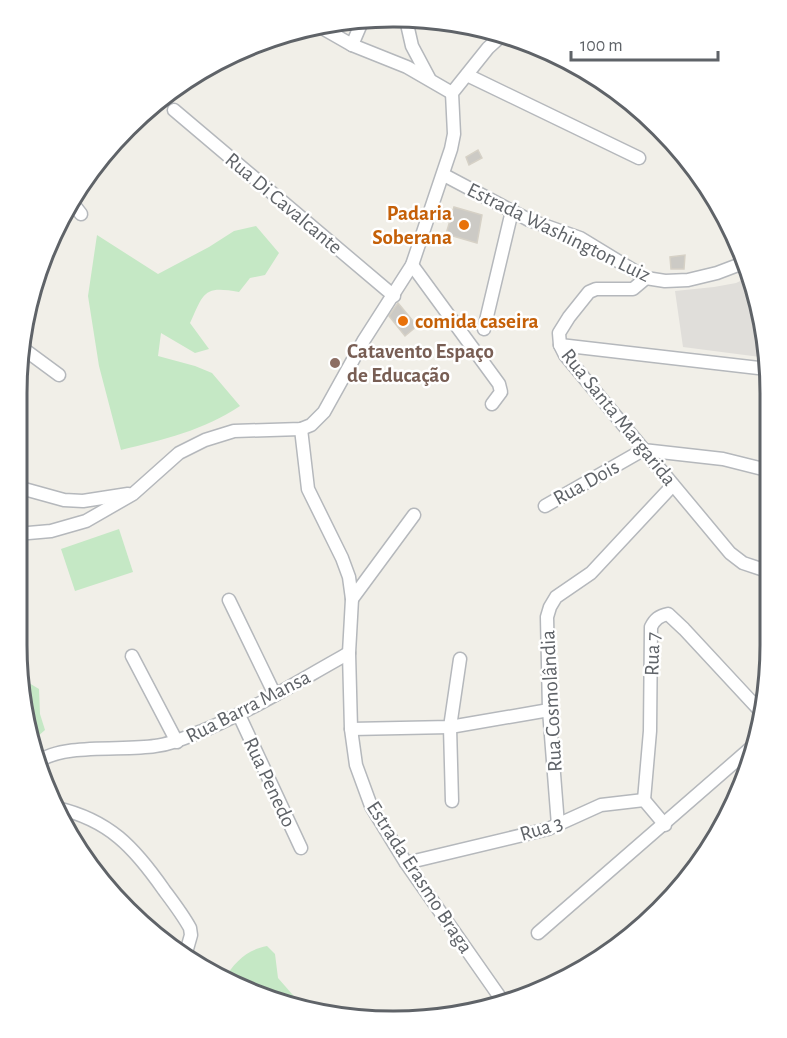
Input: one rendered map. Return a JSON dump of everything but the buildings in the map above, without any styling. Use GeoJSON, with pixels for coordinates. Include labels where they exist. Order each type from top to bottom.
{"type":"FeatureCollection","features":[{"type":"Feature","properties":{"kind":"street"},"geometry":{"type":"LineString","coordinates":[[408,28],[412,46],[429,78]]}},
{"type":"Feature","properties":{"kind":"street"},"geometry":{"type":"LineString","coordinates":[[352,45],[359,29]]}},
{"type":"Feature","properties":{"kind":"street"},"geometry":{"type":"LineString","coordinates":[[330,33],[352,45],[407,67],[452,93]]}},
{"type":"Feature","properties":{"kind":"street"},"geometry":{"type":"LineString","coordinates":[[27,533],[51,531],[86,521],[133,494],[178,453],[205,440],[234,431],[301,429],[311,425],[324,412],[364,340],[412,265],[444,176],[454,134],[452,93],[496,41]]}},
{"type":"Feature","properties":{"kind":"street"},"geometry":{"type":"LineString","coordinates":[[467,75],[639,158]]}},
{"type":"Feature","properties":{"kind":"street","name":"Rua Di Cavalcante"},"geometry":{"type":"LineString","coordinates":[[174,110],[394,296]]}},
{"type":"Feature","properties":{"kind":"street","name":"Estrada Washington Luiz"},"geometry":{"type":"LineString","coordinates":[[444,176],[512,212],[580,238],[646,278],[665,281],[688,280],[737,265]]}},
{"type":"Feature","properties":{"kind":"street"},"geometry":{"type":"LineString","coordinates":[[484,329],[512,212]]}},
{"type":"Feature","properties":{"kind":"street"},"geometry":{"type":"LineString","coordinates":[[412,265],[499,384],[501,392],[492,404]]}},
{"type":"Feature","properties":{"kind":"street","name":"Rua Santa Margarida"},"geometry":{"type":"LineString","coordinates":[[646,278],[633,288],[589,292],[559,333],[560,345],[565,355],[730,553],[743,563],[760,569]]}},
{"type":"Feature","properties":{"kind":"street"},"geometry":{"type":"LineString","coordinates":[[560,345],[759,368]]}},
{"type":"Feature","properties":{"kind":"street"},"geometry":{"type":"LineString","coordinates":[[29,353],[59,375]]}},
{"type":"Feature","properties":{"kind":"street","name":"Estrada Erasmo Braga"},"geometry":{"type":"LineString","coordinates":[[301,429],[308,489],[349,577],[352,599],[349,653],[351,729],[356,765],[371,806],[406,863],[499,996]]}},
{"type":"Feature","properties":{"kind":"street","name":"Rua Dois"},"geometry":{"type":"LineString","coordinates":[[545,506],[643,450],[723,459],[760,468]]}},
{"type":"Feature","properties":{"kind":"street","name":"Rua Cosmolândia"},"geometry":{"type":"LineString","coordinates":[[558,825],[549,711],[547,617],[550,607],[556,597],[591,573],[612,553],[673,485]]}},
{"type":"Feature","properties":{"kind":"street"},"geometry":{"type":"LineString","coordinates":[[27,490],[64,500],[83,501],[133,494]]}},
{"type":"Feature","properties":{"kind":"street"},"geometry":{"type":"LineString","coordinates":[[352,599],[414,514]]}},
{"type":"Feature","properties":{"kind":"street"},"geometry":{"type":"LineString","coordinates":[[229,600],[274,694]]}},
{"type":"Feature","properties":{"kind":"street","name":"Rua 7"},"geometry":{"type":"LineString","coordinates":[[644,800],[650,731],[651,627],[654,620],[661,615],[668,615],[676,621],[755,702]]}},
{"type":"Feature","properties":{"kind":"street","name":"Rua Barra Mansa"},"geometry":{"type":"LineString","coordinates":[[45,757],[60,752],[153,747],[177,742],[239,715],[349,653]]}},
{"type":"Feature","properties":{"kind":"street"},"geometry":{"type":"LineString","coordinates":[[132,656],[177,742]]}},
{"type":"Feature","properties":{"kind":"street"},"geometry":{"type":"LineString","coordinates":[[452,801],[450,727],[460,659]]}},
{"type":"Feature","properties":{"kind":"street"},"geometry":{"type":"LineString","coordinates":[[351,729],[450,727],[549,711]]}},
{"type":"Feature","properties":{"kind":"street","name":"Rua Penedo"},"geometry":{"type":"LineString","coordinates":[[239,715],[301,848]]}},
{"type":"Feature","properties":{"kind":"street"},"geometry":{"type":"LineString","coordinates":[[538,933],[743,755]]}},
{"type":"Feature","properties":{"kind":"street"},"geometry":{"type":"LineString","coordinates":[[644,800],[665,825]]}},
{"type":"Feature","properties":{"kind":"street","name":"Rua 3"},"geometry":{"type":"LineString","coordinates":[[406,863],[558,825],[601,805],[644,800]]}},
{"type":"Feature","properties":{"kind":"street"},"geometry":{"type":"LineString","coordinates":[[67,810],[102,824],[122,839],[143,861],[190,928],[187,947]]}},
{"type":"Feature","properties":{"kind":"shaded area"},"geometry":{"type":"Polygon","coordinates":[[[742,280],[748,299],[758,357],[683,347],[675,291],[736,283],[742,280]]]}},
{"type":"Feature","properties":{"kind":"green space"},"geometry":{"type":"Polygon","coordinates":[[[256,226],[279,253],[265,275],[250,278],[239,292],[211,291],[202,298],[190,323],[209,349],[195,353],[161,333],[158,356],[212,373],[240,406],[198,428],[121,450],[99,366],[88,296],[97,235],[158,274],[234,231],[256,226]]]}},
{"type":"Feature","properties":{"kind":"green space"},"geometry":{"type":"Polygon","coordinates":[[[119,529],[133,572],[75,591],[61,549],[119,529]]]}},
{"type":"Feature","properties":{"kind":"green space"},"geometry":{"type":"Polygon","coordinates":[[[29,683],[39,689],[40,714],[45,730],[38,736],[29,683]]]}},
{"type":"Feature","properties":{"kind":"green space"},"geometry":{"type":"Polygon","coordinates":[[[267,946],[275,954],[278,978],[295,998],[229,972],[242,958],[267,946]]]}},
{"type":"Feature","properties":{"kind":"place","name":"Padaria Soberana"},"geometry":{"type":"Point","coordinates":[464,225]}},
{"type":"Feature","properties":{"kind":"place","name":"comida caseira"},"geometry":{"type":"Point","coordinates":[403,321]}},
{"type":"Feature","properties":{"kind":"place","name":"Catavento Espaço de Educação"},"geometry":{"type":"Point","coordinates":[335,363]}}]}
